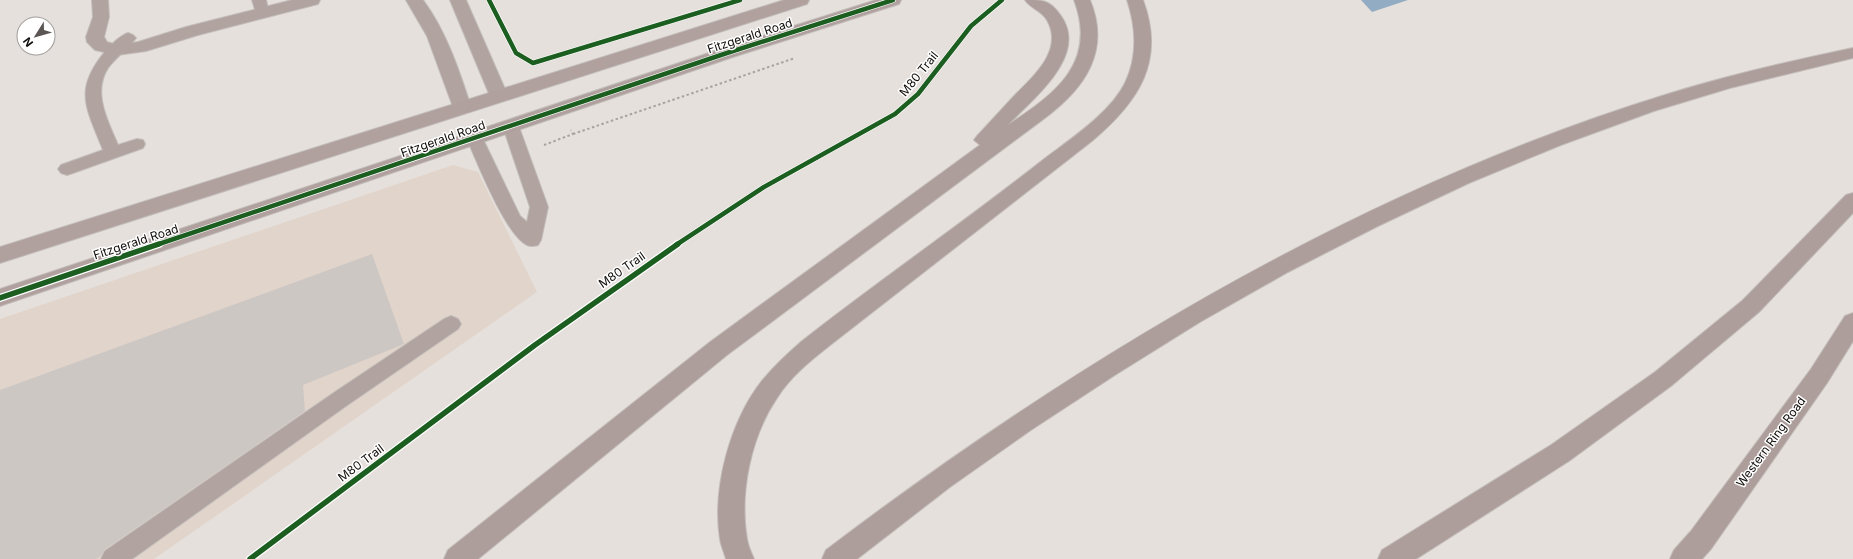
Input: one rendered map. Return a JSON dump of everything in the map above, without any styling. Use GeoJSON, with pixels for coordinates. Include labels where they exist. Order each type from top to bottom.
{"type":"FeatureCollection","features":[{"type":"Feature","properties":{"kind":"highway"},"geometry":{"type":"LineString","coordinates":[[949,177],[1039,84],[1059,52],[1060,36],[1056,20],[1045,8],[1033,0]]}},
{"type":"Feature","properties":{"kind":"highway"},"geometry":{"type":"LineString","coordinates":[[458,559],[614,431],[750,324],[949,177],[1051,105],[1070,85],[1084,66],[1089,48],[1087,11],[1082,0]]}},
{"type":"Feature","properties":{"kind":"highway"},"geometry":{"type":"LineString","coordinates":[[740,559],[733,538],[734,488],[737,465],[746,436],[760,404],[781,374],[817,343],[927,258],[1008,199],[1100,125],[1133,85],[1141,66],[1144,50],[1143,34],[1135,0]]}},
{"type":"Feature","properties":{"kind":"highway"},"geometry":{"type":"LineString","coordinates":[[836,559],[941,479],[1100,372],[1284,264],[1365,224],[1534,147],[1648,106],[1768,72],[1853,53]]}},
{"type":"Feature","properties":{"kind":"highway"},"geometry":{"type":"LineString","coordinates":[[1392,559],[1560,453],[1663,379],[1751,306],[1853,200]]}},
{"type":"Feature","properties":{"kind":"highway","name":"Western Ring Road"},"geometry":{"type":"LineString","coordinates":[[1684,559],[1701,540],[1818,376],[1853,322]]}},
{"type":"Feature","properties":{"kind":"street"},"geometry":{"type":"LineString","coordinates":[[101,9],[96,42],[101,46],[115,49],[140,47],[192,31],[261,6],[312,0]]}},
{"type":"Feature","properties":{"kind":"street"},"geometry":{"type":"LineString","coordinates":[[414,0],[424,13],[475,139]]}},
{"type":"Feature","properties":{"kind":"street"},"geometry":{"type":"LineString","coordinates":[[458,0],[511,127]]}},
{"type":"Feature","properties":{"kind":"street","name":"Fitzgerald Road"},"geometry":{"type":"LineString","coordinates":[[0,255],[801,0]]}},
{"type":"Feature","properties":{"kind":"street","name":"Fitzgerald Road"},"geometry":{"type":"LineString","coordinates":[[0,298],[727,53],[893,0]]}},
{"type":"Feature","properties":{"kind":"street"},"geometry":{"type":"LineString","coordinates":[[101,9],[108,29],[113,33],[128,38],[137,39],[192,31]]}},
{"type":"Feature","properties":{"kind":"lane"},"geometry":{"type":"LineString","coordinates":[[113,153],[94,103],[92,91],[93,81],[96,72],[115,49],[128,38]]}},
{"type":"Feature","properties":{"kind":"lane"},"geometry":{"type":"LineString","coordinates":[[475,139],[513,219],[532,240],[539,206],[511,127]]}},
{"type":"Feature","properties":{"kind":"lane"},"geometry":{"type":"LineString","coordinates":[[67,169],[137,144]]}},
{"type":"Feature","properties":{"kind":"lane"},"geometry":{"type":"LineString","coordinates":[[113,559],[339,400],[451,324]]}},
{"type":"Feature","properties":{"kind":"path"},"geometry":{"type":"LineString","coordinates":[[573,134],[798,57]]}},
{"type":"Feature","properties":{"kind":"shaded area"},"geometry":{"type":"Polygon","coordinates":[[[453,165],[478,172],[537,292],[154,559],[0,559],[0,319],[453,165]]]}},
{"type":"Feature","properties":{"kind":"water"},"geometry":{"type":"Polygon","coordinates":[[[1361,0],[1408,0],[1372,12],[1361,0]]]}},
{"type":"Feature","properties":{"kind":"building"},"geometry":{"type":"Polygon","coordinates":[[[372,254],[404,344],[303,385],[305,411],[104,550],[101,556],[96,559],[0,559],[0,390],[372,254]]]}},
{"type":"Feature","properties":{"kind":"cycle path"},"geometry":{"type":"LineString","coordinates":[[489,0],[516,53],[533,63],[740,0]]}},
{"type":"Feature","properties":{"kind":"cycle path"},"geometry":{"type":"LineString","coordinates":[[0,298],[727,53],[893,0]]}},
{"type":"Feature","properties":{"kind":"cycle path","name":"M80 Trail"},"geometry":{"type":"LineString","coordinates":[[250,559],[535,345],[718,216],[764,187],[895,114],[918,94],[957,42],[971,26],[1002,0]]}}]}
